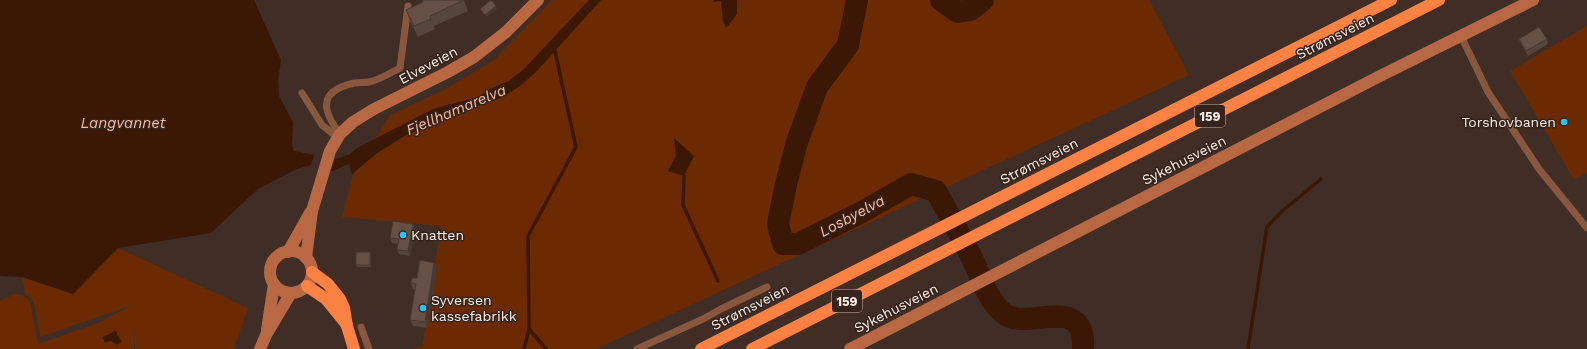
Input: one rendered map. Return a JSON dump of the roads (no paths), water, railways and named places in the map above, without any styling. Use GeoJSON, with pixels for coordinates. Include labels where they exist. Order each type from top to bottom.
{"type":"FeatureCollection","features":[{"type":"Feature","properties":{"kind":"highway","name":"Strømsveien"},"geometry":{"type":"LineString","coordinates":[[701,349],[1390,0]]}},
{"type":"Feature","properties":{"kind":"highway","name":"Strømsveien"},"geometry":{"type":"LineString","coordinates":[[752,349],[1439,0]]}},
{"type":"Feature","properties":{"kind":"highway"},"geometry":{"type":"LineString","coordinates":[[312,272],[328,284],[340,299],[344,308],[347,326],[354,349]]}},
{"type":"Feature","properties":{"kind":"highway"},"geometry":{"type":"LineString","coordinates":[[307,286],[326,300],[347,326]]}},
{"type":"Feature","properties":{"kind":"highway"},"geometry":{"type":"LineString","coordinates":[[771,349],[875,286]]}},
{"type":"Feature","properties":{"kind":"highway"},"geometry":{"type":"LineString","coordinates":[[690,349],[796,300]]}},
{"type":"Feature","properties":{"kind":"main road","name":"Elveveien"},"geometry":{"type":"LineString","coordinates":[[312,210],[330,151],[339,135],[353,122],[474,57],[506,32],[538,0]]}},
{"type":"Feature","properties":{"kind":"main road","name":"Sykehusveien"},"geometry":{"type":"LineString","coordinates":[[850,349],[1533,0]]}},
{"type":"Feature","properties":{"kind":"main road"},"geometry":{"type":"LineString","coordinates":[[288,252],[312,210]]}},
{"type":"Feature","properties":{"kind":"main road"},"geometry":{"type":"LineString","coordinates":[[306,258],[312,210]]}},
{"type":"Feature","properties":{"kind":"main road"},"geometry":{"type":"LineString","coordinates":[[288,252],[301,254],[306,258],[312,272],[311,280],[307,286],[300,291],[291,293],[281,291],[274,284],[271,278],[271,267],[277,257],[288,252]]}},
{"type":"Feature","properties":{"kind":"main road"},"geometry":{"type":"LineString","coordinates":[[266,335],[274,284]]}},
{"type":"Feature","properties":{"kind":"main road"},"geometry":{"type":"LineString","coordinates":[[260,349],[266,335],[291,293]]}},
{"type":"Feature","properties":{"kind":"lane"},"geometry":{"type":"LineString","coordinates":[[339,135],[330,120],[327,99],[334,90],[343,86],[355,82],[369,82],[400,68],[408,6]]}},
{"type":"Feature","properties":{"kind":"lane"},"geometry":{"type":"LineString","coordinates":[[1461,36],[1492,98],[1539,169],[1587,228]]}},
{"type":"Feature","properties":{"kind":"lane"},"geometry":{"type":"LineString","coordinates":[[302,93],[322,125],[339,135]]}},
{"type":"Feature","properties":{"kind":"lane"},"geometry":{"type":"LineString","coordinates":[[637,349],[703,319],[721,308],[767,287]]}},
{"type":"Feature","properties":{"kind":"lane"},"geometry":{"type":"LineString","coordinates":[[361,327],[369,349]]}},
{"type":"Feature","properties":{"kind":"water","name":"Langvannet"},"geometry":{"type":"Polygon","coordinates":[[[0,0],[254,0],[281,60],[278,81],[279,96],[293,122],[292,145],[294,151],[336,159],[350,154],[357,148],[433,109],[478,97],[492,88],[509,81],[524,69],[589,0],[601,0],[536,72],[520,86],[501,98],[443,118],[406,135],[376,154],[352,174],[349,164],[332,171],[311,165],[297,169],[258,189],[211,233],[118,248],[73,294],[22,277],[0,276],[0,0]]]}},
{"type":"Feature","properties":{"kind":"water"},"geometry":{"type":"Polygon","coordinates":[[[714,0],[737,0],[737,14],[726,28],[723,21],[721,1],[712,2],[714,0]]]}},
{"type":"Feature","properties":{"kind":"water"},"geometry":{"type":"Polygon","coordinates":[[[674,138],[694,156],[684,176],[668,171],[676,156],[674,138]]]}},
{"type":"Feature","properties":{"kind":"water"},"geometry":{"type":"Polygon","coordinates":[[[114,330],[117,332],[117,335],[122,341],[117,345],[111,341],[105,342],[102,337],[112,333],[114,330]]]}},
{"type":"Feature","properties":{"kind":"waterway","name":"Losbyelva"},"geometry":{"type":"LineString","coordinates":[[857,0],[848,45],[817,87],[797,142],[786,184],[778,224],[783,244],[798,244],[862,212],[911,184],[936,191],[972,258],[994,304],[1006,315],[1016,318],[1028,319],[1054,317],[1066,318],[1076,322],[1082,332],[1083,349]]}},
{"type":"Feature","properties":{"kind":"waterway","name":"Losbyelva"},"geometry":{"type":"LineString","coordinates":[[941,0],[958,12],[970,10],[983,0]]}},
{"type":"Feature","properties":{"kind":"waterway"},"geometry":{"type":"LineString","coordinates":[[524,349],[529,329],[528,236],[576,147],[554,47]]}},
{"type":"Feature","properties":{"kind":"waterway"},"geometry":{"type":"LineString","coordinates":[[684,176],[683,205],[718,281]]}},
{"type":"Feature","properties":{"kind":"waterway"},"geometry":{"type":"LineString","coordinates":[[1248,349],[1267,227],[1281,212],[1321,179]]}},
{"type":"Feature","properties":{"kind":"waterway"},"geometry":{"type":"LineString","coordinates":[[529,329],[546,349]]}},
{"type":"Feature","properties":{"kind":"place","name":"Torshovbanen"},"geometry":{"type":"Point","coordinates":[1564,122]}},
{"type":"Feature","properties":{"kind":"place","name":"Knatten"},"geometry":{"type":"Point","coordinates":[403,235]}},
{"type":"Feature","properties":{"kind":"place","name":"Syversen kassefabrikk"},"geometry":{"type":"Point","coordinates":[423,308]}},
{"type":"Feature","properties":{"kind":"water label","name":"Fjellhamarelva"},"geometry":{"type":"Point","coordinates":[456,110]}}]}
